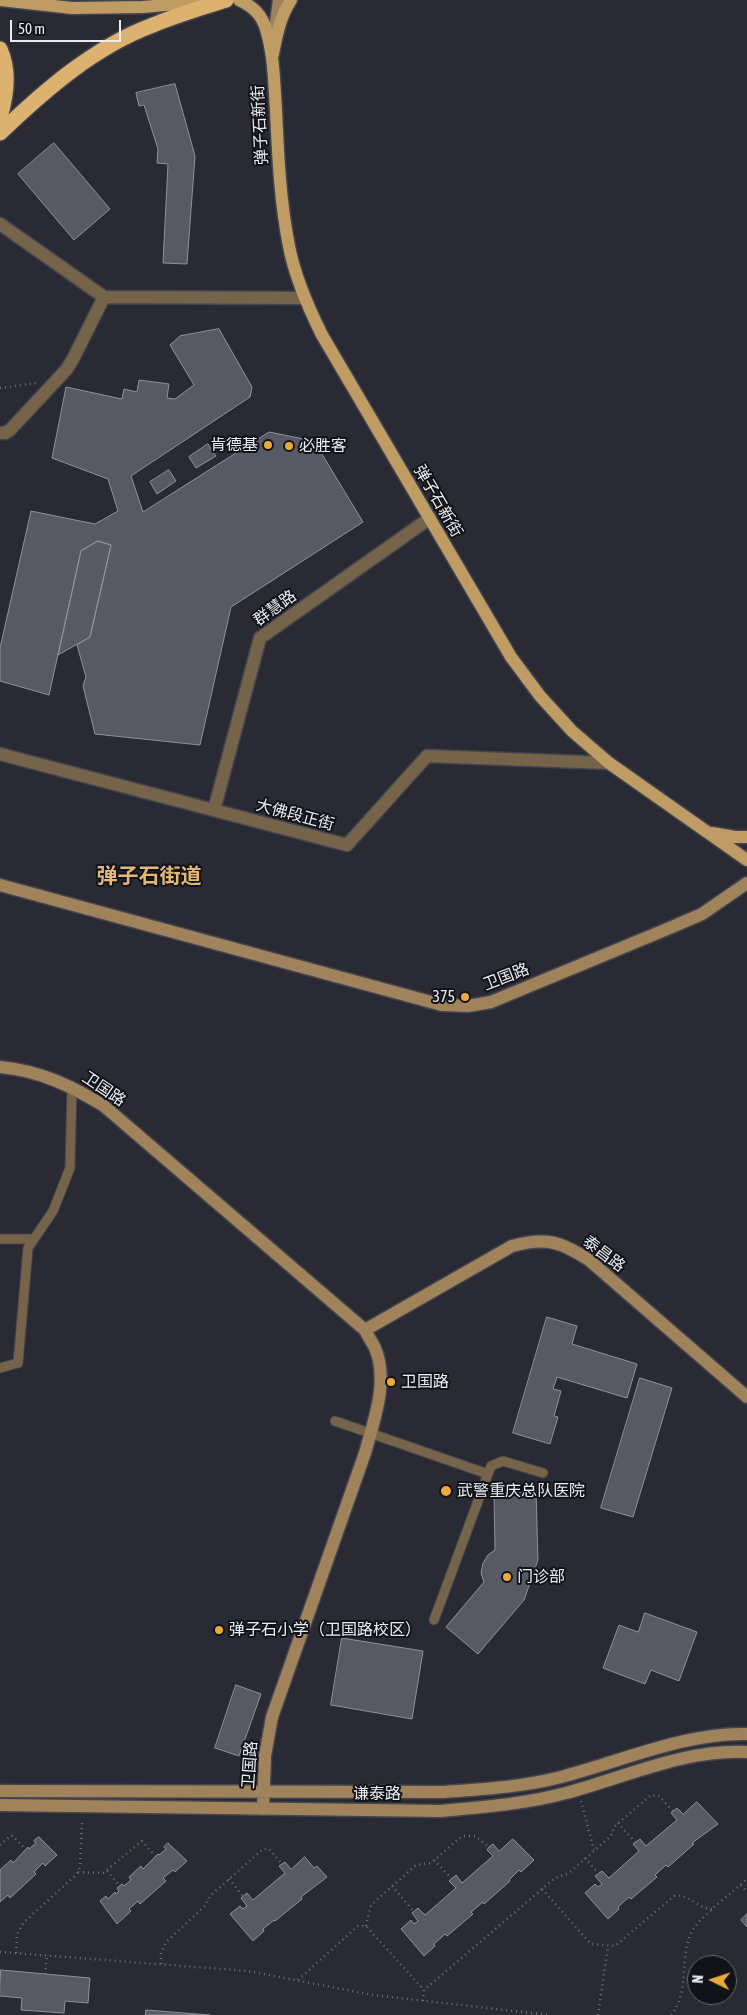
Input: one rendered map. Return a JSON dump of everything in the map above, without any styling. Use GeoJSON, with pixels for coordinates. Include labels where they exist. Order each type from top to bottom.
{"type":"FeatureCollection","features":[{"type":"Feature","properties":{"kind":"highway"},"geometry":{"type":"LineString","coordinates":[[0,133],[24,109],[70,71],[104,49],[151,25],[225,0]]}},
{"type":"Feature","properties":{"kind":"highway"},"geometry":{"type":"LineString","coordinates":[[0,49],[5,60],[7,78],[6,98],[0,117]]}},
{"type":"Feature","properties":{"kind":"main road"},"geometry":{"type":"LineString","coordinates":[[0,0],[72,8],[143,7],[225,0]]}},
{"type":"Feature","properties":{"kind":"main road"},"geometry":{"type":"LineString","coordinates":[[239,0],[251,5],[265,26],[272,59]]}},
{"type":"Feature","properties":{"kind":"main road"},"geometry":{"type":"LineString","coordinates":[[272,59],[279,24],[283,11],[290,0]]}},
{"type":"Feature","properties":{"kind":"main road","name":"弹子石新街"},"geometry":{"type":"LineString","coordinates":[[272,59],[281,202],[289,249],[303,298],[322,336],[511,657],[540,696],[572,732],[609,763],[747,860]]}},
{"type":"Feature","properties":{"kind":"main road"},"geometry":{"type":"LineString","coordinates":[[707,832],[735,838],[747,836]]}},
{"type":"Feature","properties":{"kind":"street"},"geometry":{"type":"LineString","coordinates":[[272,59],[278,0]]}},
{"type":"Feature","properties":{"kind":"street"},"geometry":{"type":"LineString","coordinates":[[0,224],[104,296],[303,298]]}},
{"type":"Feature","properties":{"kind":"street"},"geometry":{"type":"LineString","coordinates":[[0,433],[10,430],[73,359],[104,296]]}},
{"type":"Feature","properties":{"kind":"street","name":"群慧路"},"geometry":{"type":"LineString","coordinates":[[214,810],[260,638],[430,518]]}},
{"type":"Feature","properties":{"kind":"street","name":"大佛段正街"},"geometry":{"type":"LineString","coordinates":[[0,754],[347,845],[427,756],[609,763]]}},
{"type":"Feature","properties":{"kind":"street","name":"卫国路"},"geometry":{"type":"LineString","coordinates":[[0,885],[442,1005],[468,1006],[491,1002],[680,924],[702,914],[747,883]]}},
{"type":"Feature","properties":{"kind":"street","name":"卫国路"},"geometry":{"type":"LineString","coordinates":[[0,1067],[44,1075],[72,1086],[104,1106],[365,1330],[375,1348],[380,1368],[380,1391],[376,1416],[272,1717],[264,1756],[263,1809]]}},
{"type":"Feature","properties":{"kind":"street","name":"泰昌路"},"geometry":{"type":"LineString","coordinates":[[365,1330],[512,1246],[544,1240],[560,1244],[589,1260],[747,1397]]}},
{"type":"Feature","properties":{"kind":"street","name":"谦泰路"},"geometry":{"type":"LineString","coordinates":[[0,1791],[444,1792],[500,1788],[560,1778],[685,1741],[733,1733],[747,1734]]}},
{"type":"Feature","properties":{"kind":"street","name":"谦泰路"},"geometry":{"type":"LineString","coordinates":[[0,1805],[441,1811],[500,1805],[564,1794],[688,1756],[747,1752]]}},
{"type":"Feature","properties":{"kind":"lane"},"geometry":{"type":"LineString","coordinates":[[0,1368],[18,1363],[28,1248],[53,1211],[70,1168],[72,1086]]}},
{"type":"Feature","properties":{"kind":"lane"},"geometry":{"type":"LineString","coordinates":[[0,1239],[34,1240]]}},
{"type":"Feature","properties":{"kind":"lane"},"geometry":{"type":"LineString","coordinates":[[335,1421],[488,1474]]}},
{"type":"Feature","properties":{"kind":"lane"},"geometry":{"type":"LineString","coordinates":[[434,1620],[492,1466],[503,1461],[544,1473]]}},
{"type":"Feature","properties":{"kind":"path"},"geometry":{"type":"LineString","coordinates":[[0,388],[57,379]]}},
{"type":"Feature","properties":{"kind":"path"},"geometry":{"type":"LineString","coordinates":[[423,2001],[424,1990],[555,1878],[568,1873],[611,1836],[614,1827],[618,1823],[654,1794],[659,1796],[674,1810]]}},
{"type":"Feature","properties":{"kind":"path"},"geometry":{"type":"LineString","coordinates":[[581,1801],[594,1850]]}},
{"type":"Feature","properties":{"kind":"path"},"geometry":{"type":"LineString","coordinates":[[16,1953],[17,1934],[24,1922],[78,1872],[80,1867],[82,1820]]}},
{"type":"Feature","properties":{"kind":"path"},"geometry":{"type":"LineString","coordinates":[[618,1823],[636,1842]]}},
{"type":"Feature","properties":{"kind":"path"},"geometry":{"type":"LineString","coordinates":[[0,1845],[10,1836],[13,1836],[25,1850]]}},
{"type":"Feature","properties":{"kind":"path"},"geometry":{"type":"LineString","coordinates":[[366,1926],[371,1905],[416,1864],[431,1862],[462,1836],[475,1836],[490,1847]]}},
{"type":"Feature","properties":{"kind":"path"},"geometry":{"type":"LineString","coordinates":[[78,1872],[98,1874],[107,1871],[140,1842],[144,1842],[155,1856]]}},
{"type":"Feature","properties":{"kind":"path"},"geometry":{"type":"LineString","coordinates":[[161,1964],[166,1942],[206,1906],[210,1896],[263,1849],[269,1850],[282,1864]]}},
{"type":"Feature","properties":{"kind":"path"},"geometry":{"type":"LineString","coordinates":[[585,1858],[598,1874]]}},
{"type":"Feature","properties":{"kind":"path"},"geometry":{"type":"LineString","coordinates":[[434,1860],[452,1879]]}},
{"type":"Feature","properties":{"kind":"path"},"geometry":{"type":"LineString","coordinates":[[107,1871],[120,1886]]}},
{"type":"Feature","properties":{"kind":"path"},"geometry":{"type":"LineString","coordinates":[[229,1879],[243,1896]]}},
{"type":"Feature","properties":{"kind":"path"},"geometry":{"type":"LineString","coordinates":[[671,2015],[676,2009],[681,1995],[689,1938],[697,1924],[747,1879]]}},
{"type":"Feature","properties":{"kind":"path"},"geometry":{"type":"LineString","coordinates":[[740,1885],[747,1892]]}},
{"type":"Feature","properties":{"kind":"path"},"geometry":{"type":"LineString","coordinates":[[392,1886],[414,1912]]}},
{"type":"Feature","properties":{"kind":"path"},"geometry":{"type":"LineString","coordinates":[[542,1889],[588,1942],[608,1946],[615,1946],[674,1896],[685,1896],[703,1908],[714,1909]]}},
{"type":"Feature","properties":{"kind":"path"},"geometry":{"type":"LineString","coordinates":[[298,1980],[358,1926],[366,1926],[424,1990]]}},
{"type":"Feature","properties":{"kind":"path"},"geometry":{"type":"LineString","coordinates":[[598,2015],[608,1946]]}},
{"type":"Feature","properties":{"kind":"path"},"geometry":{"type":"LineString","coordinates":[[0,1952],[248,1971],[373,1995],[550,2015]]}},
{"type":"Feature","properties":{"kind":"path"},"geometry":{"type":"LineString","coordinates":[[45,1974],[47,1955]]}},
{"type":"Feature","properties":{"kind":"building"},"geometry":{"type":"Polygon","coordinates":[[[175,84],[195,156],[187,264],[163,263],[168,164],[157,163],[158,149],[144,105],[139,106],[136,93],[175,84]]]}},
{"type":"Feature","properties":{"kind":"building"},"geometry":{"type":"Polygon","coordinates":[[[54,143],[110,209],[74,240],[18,174],[54,143]]]}},
{"type":"Feature","properties":{"kind":"building"},"geometry":{"type":"Polygon","coordinates":[[[219,329],[252,387],[250,397],[131,476],[143,512],[269,432],[314,441],[363,522],[231,607],[200,745],[95,734],[83,686],[86,677],[77,645],[90,637],[111,545],[98,541],[81,551],[49,695],[0,681],[0,648],[31,511],[95,524],[118,511],[108,479],[52,458],[66,387],[122,399],[124,389],[137,392],[139,380],[169,384],[167,398],[175,399],[194,385],[170,345],[180,336],[219,329]]]}},
{"type":"Feature","properties":{"kind":"building"},"geometry":{"type":"Polygon","coordinates":[[[208,444],[216,456],[196,468],[189,457],[208,444]]]}},
{"type":"Feature","properties":{"kind":"building"},"geometry":{"type":"Polygon","coordinates":[[[169,470],[176,481],[157,494],[150,482],[169,470]]]}},
{"type":"Feature","properties":{"kind":"building"},"geometry":{"type":"Polygon","coordinates":[[[98,541],[111,545],[90,637],[58,655],[81,551],[98,541]]]}},
{"type":"Feature","properties":{"kind":"building"},"geometry":{"type":"Polygon","coordinates":[[[547,1317],[577,1326],[572,1344],[637,1364],[627,1398],[557,1377],[553,1389],[561,1391],[554,1416],[558,1417],[550,1444],[513,1433],[547,1317]]]}},
{"type":"Feature","properties":{"kind":"building"},"geometry":{"type":"Polygon","coordinates":[[[640,1378],[672,1388],[633,1517],[601,1508],[640,1378]]]}},
{"type":"Feature","properties":{"kind":"building","name":"门诊部"},"geometry":{"type":"Polygon","coordinates":[[[536,1492],[538,1560],[524,1600],[478,1654],[446,1627],[484,1582],[481,1573],[483,1563],[488,1555],[495,1550],[494,1493],[536,1492]]]}},
{"type":"Feature","properties":{"kind":"building"},"geometry":{"type":"Polygon","coordinates":[[[645,1613],[697,1632],[679,1681],[651,1670],[645,1684],[603,1668],[619,1625],[638,1632],[645,1613]]]}},
{"type":"Feature","properties":{"kind":"building"},"geometry":{"type":"Polygon","coordinates":[[[342,1638],[423,1651],[412,1719],[331,1705],[342,1638]]]}},
{"type":"Feature","properties":{"kind":"building"},"geometry":{"type":"Polygon","coordinates":[[[236,1685],[261,1694],[239,1756],[215,1748],[236,1685]]]}},
{"type":"Feature","properties":{"kind":"building"},"geometry":{"type":"Polygon","coordinates":[[[697,1802],[718,1824],[692,1843],[694,1844],[668,1867],[666,1865],[655,1875],[657,1877],[631,1899],[629,1897],[608,1919],[585,1893],[595,1884],[598,1887],[602,1884],[595,1876],[602,1871],[609,1878],[639,1851],[633,1844],[640,1839],[646,1846],[677,1820],[671,1813],[677,1808],[683,1814],[697,1802]]]}},
{"type":"Feature","properties":{"kind":"building"},"geometry":{"type":"Polygon","coordinates":[[[39,1837],[57,1855],[45,1866],[43,1863],[34,1872],[36,1874],[10,1898],[8,1895],[0,1902],[0,1870],[11,1860],[13,1863],[28,1847],[29,1849],[36,1843],[34,1841],[39,1837]]]}},
{"type":"Feature","properties":{"kind":"building"},"geometry":{"type":"Polygon","coordinates":[[[513,1839],[534,1860],[521,1872],[519,1870],[510,1881],[484,1904],[483,1902],[471,1912],[473,1914],[447,1936],[445,1934],[424,1956],[401,1929],[411,1920],[414,1924],[418,1921],[412,1913],[418,1908],[425,1915],[456,1888],[449,1881],[456,1875],[462,1883],[493,1856],[487,1850],[489,1847],[493,1844],[499,1851],[513,1839]]]}},
{"type":"Feature","properties":{"kind":"building"},"geometry":{"type":"Polygon","coordinates":[[[168,1843],[187,1861],[175,1872],[173,1870],[163,1878],[166,1881],[140,1904],[138,1901],[129,1909],[131,1911],[117,1924],[100,1901],[106,1896],[108,1899],[115,1892],[116,1894],[119,1891],[117,1888],[122,1884],[124,1886],[131,1880],[129,1877],[141,1866],[143,1869],[166,1849],[164,1847],[168,1843]]]}},
{"type":"Feature","properties":{"kind":"building"},"geometry":{"type":"Polygon","coordinates":[[[305,1857],[314,1868],[317,1866],[327,1877],[263,1929],[264,1931],[253,1941],[230,1914],[240,1906],[243,1909],[247,1906],[241,1898],[247,1893],[253,1900],[285,1873],[279,1866],[285,1862],[291,1869],[305,1857]]]}},
{"type":"Feature","properties":{"kind":"building"},"geometry":{"type":"Polygon","coordinates":[[[747,1914],[747,1927],[741,1920],[747,1914]]]}},
{"type":"Feature","properties":{"kind":"building"},"geometry":{"type":"Polygon","coordinates":[[[1,1970],[90,1978],[88,2003],[65,2001],[64,2013],[21,2010],[22,1998],[0,1996],[1,1970]]]}},
{"type":"Feature","properties":{"kind":"building"},"geometry":{"type":"Polygon","coordinates":[[[146,2010],[210,2015],[146,2015],[146,2010]]]}},
{"type":"Feature","properties":{"kind":"place","name":"肯德基"},"geometry":{"type":"Point","coordinates":[268,445]}},
{"type":"Feature","properties":{"kind":"place","name":"必胜客"},"geometry":{"type":"Point","coordinates":[289,446]}},
{"type":"Feature","properties":{"kind":"place","name":"375"},"geometry":{"type":"Point","coordinates":[465,997]}},
{"type":"Feature","properties":{"kind":"place","name":"卫国路"},"geometry":{"type":"Point","coordinates":[391,1382]}},
{"type":"Feature","properties":{"kind":"place","name":"武警重庆总队医院"},"geometry":{"type":"Point","coordinates":[446,1491]}},
{"type":"Feature","properties":{"kind":"place","name":"门诊部"},"geometry":{"type":"Point","coordinates":[507,1577]}},
{"type":"Feature","properties":{"kind":"place","name":"弹子石小学（卫国路校区）"},"geometry":{"type":"Point","coordinates":[219,1630]}},
{"type":"Feature","properties":{"kind":"district","name":"弹子石街道"},"geometry":{"type":"Point","coordinates":[149,876]}}]}
